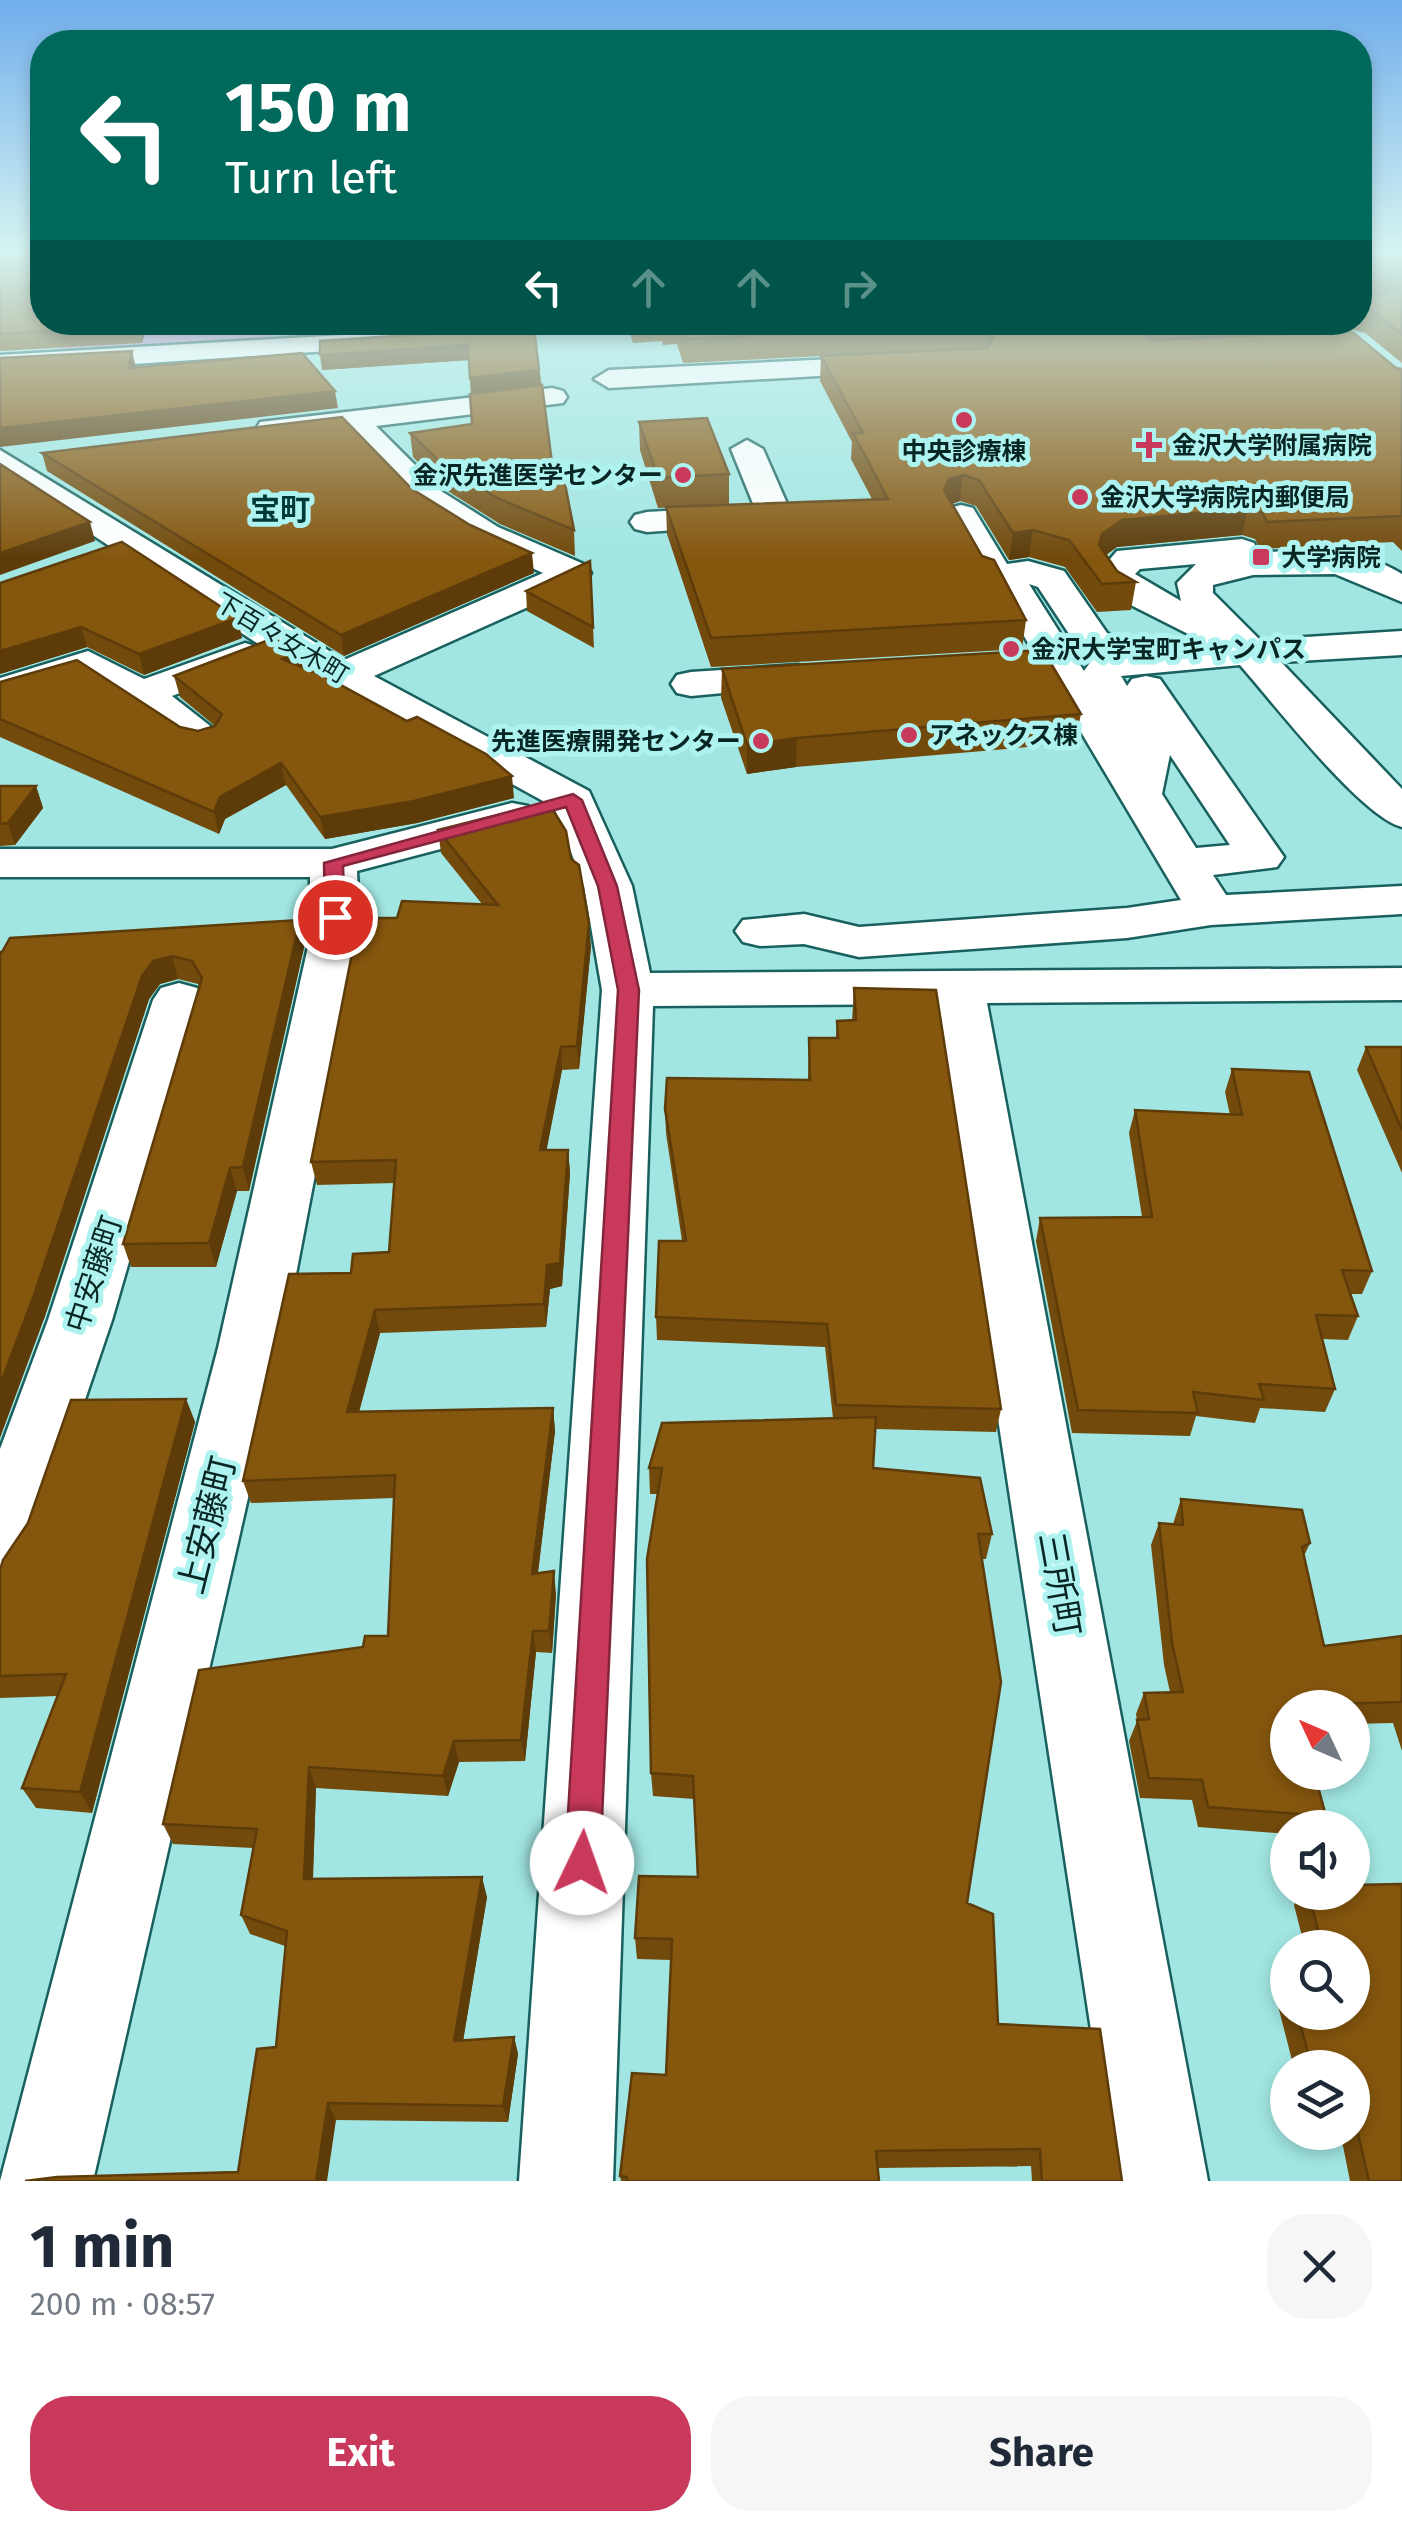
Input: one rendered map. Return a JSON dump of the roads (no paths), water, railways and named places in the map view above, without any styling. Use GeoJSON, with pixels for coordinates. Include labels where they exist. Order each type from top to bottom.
{"type":"FeatureCollection","features":[{"type":"Feature","properties":{"kind":"street"},"geometry":{"type":"LineString","coordinates":[[0,364],[110,355]]}},
{"type":"Feature","properties":{"kind":"street"},"geometry":{"type":"LineString","coordinates":[[384,355],[390,414]]}},
{"type":"Feature","properties":{"kind":"street"},"geometry":{"type":"LineString","coordinates":[[609,378],[916,364]]}},
{"type":"Feature","properties":{"kind":"street"},"geometry":{"type":"LineString","coordinates":[[236,433],[552,397]]}},
{"type":"Feature","properties":{"kind":"street"},"geometry":{"type":"LineString","coordinates":[[343,675],[573,573],[486,534],[429,498],[351,418]]}},
{"type":"Feature","properties":{"kind":"street"},"geometry":{"type":"LineString","coordinates":[[647,522],[775,515],[747,449]]}},
{"type":"Feature","properties":{"kind":"street","name":"下百々女木町"},"geometry":{"type":"LineString","coordinates":[[2,473],[44,473],[114,551],[573,800]]}},
{"type":"Feature","properties":{"kind":"street"},"geometry":{"type":"LineString","coordinates":[[961,514],[1009,574],[1039,663],[1140,796],[1211,910]]}},
{"type":"Feature","properties":{"kind":"street"},"geometry":{"type":"LineString","coordinates":[[1252,652],[1128,589],[1116,573],[1130,559],[1328,546],[1392,553],[1402,562]]}},
{"type":"Feature","properties":{"kind":"street"},"geometry":{"type":"LineString","coordinates":[[1402,591],[1370,570],[1340,563],[1226,568],[1205,572],[1195,583],[1195,595],[1252,652],[1358,773],[1402,814]]}},
{"type":"Feature","properties":{"kind":"street"},"geometry":{"type":"LineString","coordinates":[[1009,574],[1051,580],[1093,641],[1141,659]]}},
{"type":"Feature","properties":{"kind":"street"},"geometry":{"type":"LineString","coordinates":[[140,694],[280,641]]}},
{"type":"Feature","properties":{"kind":"street"},"geometry":{"type":"LineString","coordinates":[[1140,796],[1150,750],[1101,676],[1107,666],[1141,659],[1402,644]]}},
{"type":"Feature","properties":{"kind":"street"},"geometry":{"type":"LineString","coordinates":[[1141,659],[1138,676],[1261,857],[1180,863]]}},
{"type":"Feature","properties":{"kind":"street"},"geometry":{"type":"LineString","coordinates":[[0,691],[88,663],[202,736]]}},
{"type":"Feature","properties":{"kind":"street"},"geometry":{"type":"LineString","coordinates":[[692,684],[827,676]]}},
{"type":"Feature","properties":{"kind":"street"},"geometry":{"type":"LineString","coordinates":[[1358,773],[1402,769]]}},
{"type":"Feature","properties":{"kind":"street"},"geometry":{"type":"LineString","coordinates":[[0,863],[321,900],[573,800],[608,886],[628,990],[566,2181]]}},
{"type":"Feature","properties":{"kind":"street","name":"上安藤町"},"geometry":{"type":"LineString","coordinates":[[46,2181],[250,1348],[335,938],[321,900]]}},
{"type":"Feature","properties":{"kind":"street"},"geometry":{"type":"LineString","coordinates":[[760,931],[804,929],[858,942],[1127,922],[1211,910],[1402,900]]}},
{"type":"Feature","properties":{"kind":"street"},"geometry":{"type":"LineString","coordinates":[[628,990],[1402,984]]}},
{"type":"Feature","properties":{"kind":"street","name":"三所町"},"geometry":{"type":"LineString","coordinates":[[958,988],[1161,2181]]}},
{"type":"Feature","properties":{"kind":"street","name":"中安藤町"},"geometry":{"type":"LineString","coordinates":[[0,1544],[80,1320],[179,1000]]}},
{"type":"Feature","properties":{"kind":"place","name":"中央診療棟"},"geometry":{"type":"Point","coordinates":[964,420]}},
{"type":"Feature","properties":{"kind":"place","name":"金沢大学附属病院"},"geometry":{"type":"Point","coordinates":[1149,445]}},
{"type":"Feature","properties":{"kind":"place","name":"金沢先進医学センター"},"geometry":{"type":"Point","coordinates":[683,475]}},
{"type":"Feature","properties":{"kind":"place","name":"金沢大学病院内郵便局"},"geometry":{"type":"Point","coordinates":[1080,497]}},
{"type":"Feature","properties":{"kind":"place","name":"大学病院"},"geometry":{"type":"Point","coordinates":[1261,557]}},
{"type":"Feature","properties":{"kind":"place","name":"金沢大学宝町キャンパス"},"geometry":{"type":"Point","coordinates":[1011,649]}},
{"type":"Feature","properties":{"kind":"place","name":"アネックス棟"},"geometry":{"type":"Point","coordinates":[909,735]}},
{"type":"Feature","properties":{"kind":"place","name":"先進医療開発センター"},"geometry":{"type":"Point","coordinates":[761,741]}},
{"type":"Feature","properties":{"kind":"district","name":"宝町"},"geometry":{"type":"Point","coordinates":[280,510]}}]}
